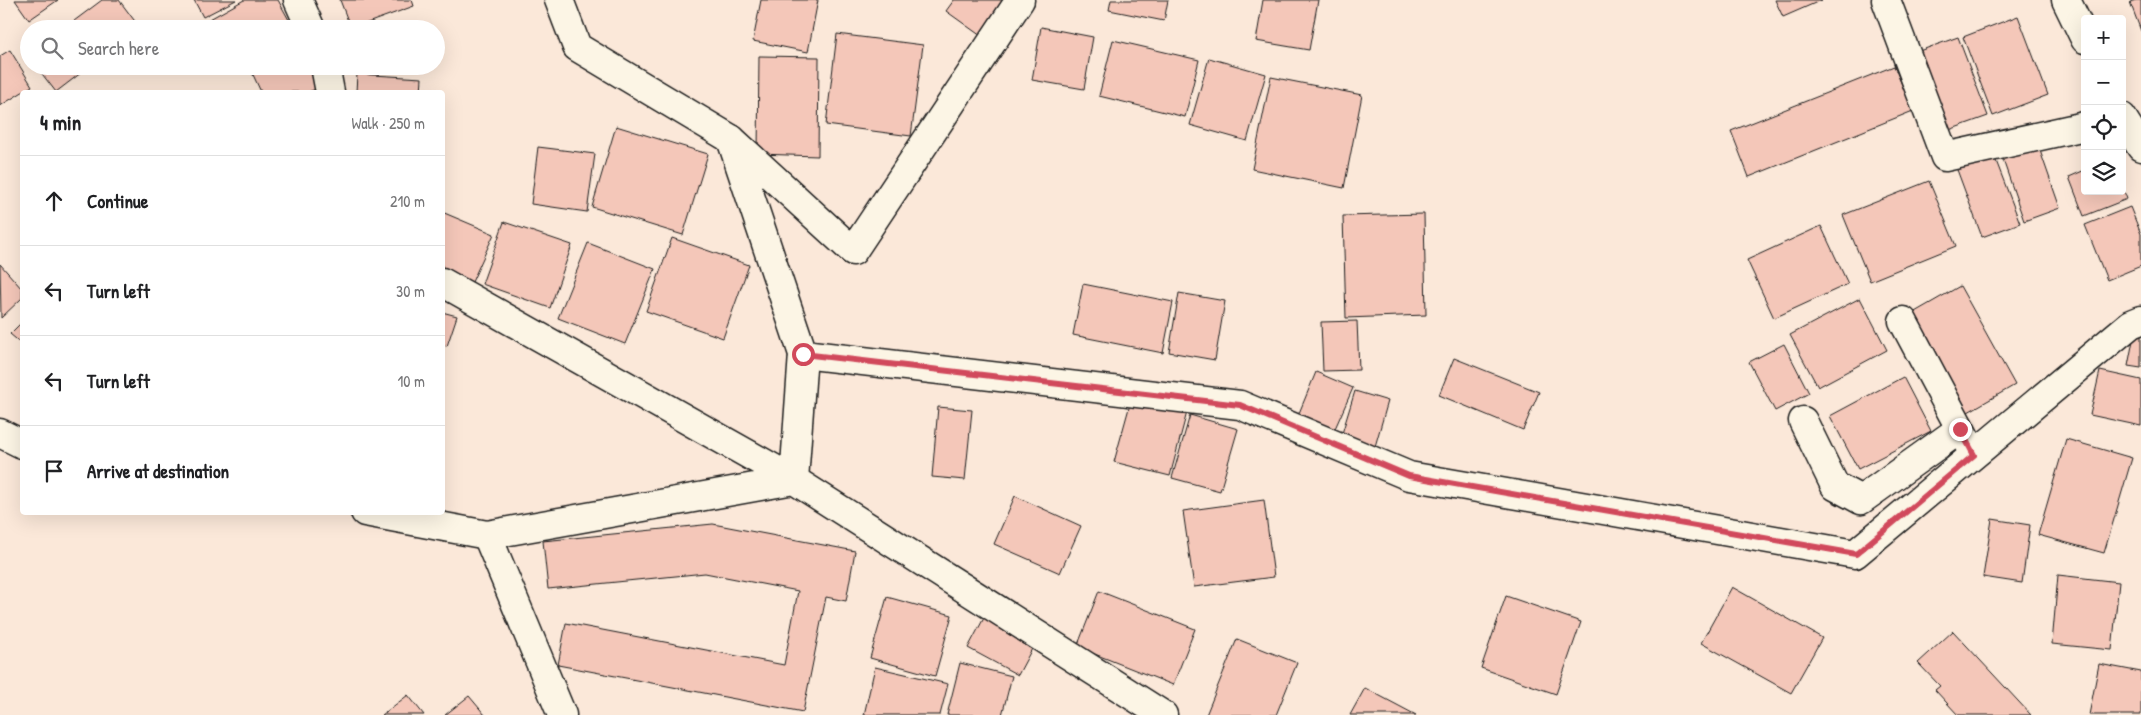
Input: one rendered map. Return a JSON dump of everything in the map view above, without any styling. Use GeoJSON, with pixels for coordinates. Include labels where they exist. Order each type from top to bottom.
{"type":"FeatureCollection","features":[{"type":"Feature","properties":{"kind":"street"},"geometry":{"type":"LineString","coordinates":[[298,0],[307,20]]}},
{"type":"Feature","properties":{"kind":"street"},"geometry":{"type":"LineString","coordinates":[[559,0],[577,47],[731,139],[852,250],[1020,0]]}},
{"type":"Feature","properties":{"kind":"street"},"geometry":{"type":"LineString","coordinates":[[1886,0],[1945,157],[2081,127]]}},
{"type":"Feature","properties":{"kind":"street"},"geometry":{"type":"LineString","coordinates":[[2066,0],[2081,31]]}},
{"type":"Feature","properties":{"kind":"street"},"geometry":{"type":"LineString","coordinates":[[327,75],[330,90]]}},
{"type":"Feature","properties":{"kind":"street"},"geometry":{"type":"LineString","coordinates":[[2126,123],[2141,147]]}},
{"type":"Feature","properties":{"kind":"street"},"geometry":{"type":"LineString","coordinates":[[731,139],[803,354],[794,480]]}},
{"type":"Feature","properties":{"kind":"street"},"geometry":{"type":"LineString","coordinates":[[445,284],[794,480],[1163,715]]}},
{"type":"Feature","properties":{"kind":"street"},"geometry":{"type":"LineString","coordinates":[[1903,320],[1974,455]]}},
{"type":"Feature","properties":{"kind":"street"},"geometry":{"type":"LineString","coordinates":[[803,354],[1240,405],[1409,476],[1856,554],[2131,324],[2141,320]]}},
{"type":"Feature","properties":{"kind":"street"},"geometry":{"type":"LineString","coordinates":[[1803,421],[1835,486],[1861,500],[1960,429]]}},
{"type":"Feature","properties":{"kind":"street"},"geometry":{"type":"LineString","coordinates":[[0,433],[20,443]]}},
{"type":"Feature","properties":{"kind":"street"},"geometry":{"type":"LineString","coordinates":[[381,515],[487,535],[794,480]]}},
{"type":"Feature","properties":{"kind":"street"},"geometry":{"type":"LineString","coordinates":[[487,535],[562,715]]}},
{"type":"Feature","properties":{"kind":"building"},"geometry":{"type":"Polygon","coordinates":[[[15,0],[58,0],[29,20],[15,0]]]}},
{"type":"Feature","properties":{"kind":"building"},"geometry":{"type":"Polygon","coordinates":[[[102,0],[119,0],[134,20],[75,20],[102,0]]]}},
{"type":"Feature","properties":{"kind":"building"},"geometry":{"type":"Polygon","coordinates":[[[194,0],[236,0],[203,17],[194,0]]]}},
{"type":"Feature","properties":{"kind":"building"},"geometry":{"type":"Polygon","coordinates":[[[244,0],[278,0],[289,20],[208,20],[244,0]]]}},
{"type":"Feature","properties":{"kind":"building"},"geometry":{"type":"Polygon","coordinates":[[[340,0],[412,0],[414,6],[376,20],[348,20],[340,0]]]}},
{"type":"Feature","properties":{"kind":"building"},"geometry":{"type":"Polygon","coordinates":[[[761,0],[818,0],[808,52],[753,41],[761,0]]]}},
{"type":"Feature","properties":{"kind":"building"},"geometry":{"type":"Polygon","coordinates":[[[954,0],[1017,0],[988,41],[946,11],[954,0]]]}},
{"type":"Feature","properties":{"kind":"building"},"geometry":{"type":"Polygon","coordinates":[[[1111,0],[1168,0],[1164,21],[1109,10],[1111,0]]]}},
{"type":"Feature","properties":{"kind":"building"},"geometry":{"type":"Polygon","coordinates":[[[1263,0],[1318,0],[1309,50],[1256,41],[1263,0]]]}},
{"type":"Feature","properties":{"kind":"building"},"geometry":{"type":"Polygon","coordinates":[[[1775,0],[1822,0],[1783,17],[1775,0]]]}},
{"type":"Feature","properties":{"kind":"building"},"geometry":{"type":"Polygon","coordinates":[[[2141,0],[2141,31],[2130,2],[2141,0]]]}},
{"type":"Feature","properties":{"kind":"building"},"geometry":{"type":"Polygon","coordinates":[[[2018,16],[2048,95],[1993,116],[1963,37],[2018,16]]]}},
{"type":"Feature","properties":{"kind":"building"},"geometry":{"type":"Polygon","coordinates":[[[1041,27],[1093,37],[1084,89],[1032,80],[1041,27]]]}},
{"type":"Feature","properties":{"kind":"building"},"geometry":{"type":"Polygon","coordinates":[[[837,34],[923,45],[911,136],[826,125],[837,34]]]}},
{"type":"Feature","properties":{"kind":"building"},"geometry":{"type":"Polygon","coordinates":[[[1958,37],[1988,116],[1949,130],[1919,51],[1958,37]]]}},
{"type":"Feature","properties":{"kind":"building"},"geometry":{"type":"Polygon","coordinates":[[[1113,40],[1199,60],[1185,117],[1099,96],[1113,40]]]}},
{"type":"Feature","properties":{"kind":"building"},"geometry":{"type":"Polygon","coordinates":[[[10,50],[20,66],[20,75],[25,75],[32,86],[26,90],[20,90],[20,94],[0,106],[0,56],[10,50]]]}},
{"type":"Feature","properties":{"kind":"building"},"geometry":{"type":"Polygon","coordinates":[[[759,56],[819,57],[818,156],[758,154],[759,56]]]}},
{"type":"Feature","properties":{"kind":"building"},"geometry":{"type":"Polygon","coordinates":[[[1209,58],[1266,74],[1247,141],[1190,125],[1209,58]]]}},
{"type":"Feature","properties":{"kind":"building"},"geometry":{"type":"Polygon","coordinates":[[[1894,66],[1913,111],[1749,177],[1731,131],[1894,66]]]}},
{"type":"Feature","properties":{"kind":"building"},"geometry":{"type":"Polygon","coordinates":[[[43,75],[78,75],[59,90],[54,90],[43,75]]]}},
{"type":"Feature","properties":{"kind":"building"},"geometry":{"type":"Polygon","coordinates":[[[253,75],[313,75],[319,88],[314,90],[260,90],[253,75]]]}},
{"type":"Feature","properties":{"kind":"building"},"geometry":{"type":"Polygon","coordinates":[[[357,75],[422,78],[421,90],[356,90],[357,75]]]}},
{"type":"Feature","properties":{"kind":"building"},"geometry":{"type":"Polygon","coordinates":[[[1271,77],[1362,95],[1344,188],[1252,169],[1271,77]]]}},
{"type":"Feature","properties":{"kind":"building"},"geometry":{"type":"Polygon","coordinates":[[[616,126],[708,154],[683,235],[592,207],[616,126]]]}},
{"type":"Feature","properties":{"kind":"building"},"geometry":{"type":"Polygon","coordinates":[[[2037,142],[2060,208],[2024,221],[2001,154],[2037,142]]]}},
{"type":"Feature","properties":{"kind":"building"},"geometry":{"type":"Polygon","coordinates":[[[538,147],[595,154],[587,212],[531,204],[538,147]]]}},
{"type":"Feature","properties":{"kind":"building"},"geometry":{"type":"Polygon","coordinates":[[[1993,153],[2020,223],[1982,237],[1956,167],[1993,153]]]}},
{"type":"Feature","properties":{"kind":"building"},"geometry":{"type":"Polygon","coordinates":[[[2081,172],[2081,195],[2125,195],[2127,199],[2084,216],[2069,177],[2081,172]]]}},
{"type":"Feature","properties":{"kind":"building"},"geometry":{"type":"Polygon","coordinates":[[[1929,181],[1956,246],[1870,281],[1843,215],[1929,181]]]}},
{"type":"Feature","properties":{"kind":"building"},"geometry":{"type":"Polygon","coordinates":[[[2130,207],[2141,234],[2141,266],[2107,280],[2085,225],[2130,207]]]}},
{"type":"Feature","properties":{"kind":"building"},"geometry":{"type":"Polygon","coordinates":[[[445,213],[494,234],[472,282],[445,271],[445,213]]]}},
{"type":"Feature","properties":{"kind":"building"},"geometry":{"type":"Polygon","coordinates":[[[1424,214],[1426,315],[1346,318],[1343,216],[1424,214]]]}},
{"type":"Feature","properties":{"kind":"building"},"geometry":{"type":"Polygon","coordinates":[[[504,222],[572,245],[550,308],[482,284],[504,222]]]}},
{"type":"Feature","properties":{"kind":"building"},"geometry":{"type":"Polygon","coordinates":[[[1821,226],[1848,284],[1774,318],[1747,260],[1821,226]]]}},
{"type":"Feature","properties":{"kind":"building"},"geometry":{"type":"Polygon","coordinates":[[[672,238],[749,265],[723,338],[646,311],[672,238]]]}},
{"type":"Feature","properties":{"kind":"building"},"geometry":{"type":"Polygon","coordinates":[[[588,243],[655,269],[625,344],[558,318],[588,243]]]}},
{"type":"Feature","properties":{"kind":"building"},"geometry":{"type":"Polygon","coordinates":[[[0,264],[20,287],[20,300],[1,318],[0,264]]]}},
{"type":"Feature","properties":{"kind":"building"},"geometry":{"type":"Polygon","coordinates":[[[1083,284],[1173,302],[1163,353],[1073,335],[1083,284]]]}},
{"type":"Feature","properties":{"kind":"building"},"geometry":{"type":"Polygon","coordinates":[[[1960,286],[2015,385],[1968,412],[1913,313],[1960,286]]]}},
{"type":"Feature","properties":{"kind":"building"},"geometry":{"type":"Polygon","coordinates":[[[1179,293],[1225,301],[1215,360],[1169,352],[1179,293]]]}},
{"type":"Feature","properties":{"kind":"building"},"geometry":{"type":"Polygon","coordinates":[[[1860,298],[1887,350],[1818,387],[1790,335],[1860,298]]]}},
{"type":"Feature","properties":{"kind":"building"},"geometry":{"type":"Polygon","coordinates":[[[445,313],[457,316],[447,346],[445,346],[445,313]]]}},
{"type":"Feature","properties":{"kind":"building"},"geometry":{"type":"Polygon","coordinates":[[[1357,321],[1359,370],[1323,371],[1321,322],[1357,321]]]}},
{"type":"Feature","properties":{"kind":"building"},"geometry":{"type":"Polygon","coordinates":[[[20,324],[20,342],[10,334],[20,324]]]}},
{"type":"Feature","properties":{"kind":"building"},"geometry":{"type":"Polygon","coordinates":[[[2135,330],[2141,331],[2141,368],[2128,366],[2135,330]]]}},
{"type":"Feature","properties":{"kind":"building"},"geometry":{"type":"Polygon","coordinates":[[[1784,344],[1809,393],[1775,411],[1749,362],[1784,344]]]}},
{"type":"Feature","properties":{"kind":"building"},"geometry":{"type":"Polygon","coordinates":[[[1454,358],[1539,392],[1523,430],[1439,395],[1454,358]]]}},
{"type":"Feature","properties":{"kind":"building"},"geometry":{"type":"Polygon","coordinates":[[[2100,371],[2141,380],[2141,426],[2090,415],[2100,371]]]}},
{"type":"Feature","properties":{"kind":"building"},"geometry":{"type":"Polygon","coordinates":[[[1316,372],[1353,388],[1333,433],[1297,418],[1316,372]]]}},
{"type":"Feature","properties":{"kind":"building"},"geometry":{"type":"Polygon","coordinates":[[[1903,377],[1931,431],[1858,469],[1830,416],[1903,377]]]}},
{"type":"Feature","properties":{"kind":"building"},"geometry":{"type":"Polygon","coordinates":[[[1355,391],[1388,401],[1374,450],[1340,440],[1355,391]]]}},
{"type":"Feature","properties":{"kind":"building"},"geometry":{"type":"Polygon","coordinates":[[[1132,397],[1187,412],[1170,476],[1114,462],[1132,397]]]}},
{"type":"Feature","properties":{"kind":"building"},"geometry":{"type":"Polygon","coordinates":[[[938,407],[972,410],[965,480],[932,477],[938,407]]]}},
{"type":"Feature","properties":{"kind":"building"},"geometry":{"type":"Polygon","coordinates":[[[1190,415],[1238,429],[1220,491],[1172,478],[1190,415]]]}},
{"type":"Feature","properties":{"kind":"building"},"geometry":{"type":"Polygon","coordinates":[[[2066,439],[2132,458],[2104,553],[2038,535],[2066,439]]]}},
{"type":"Feature","properties":{"kind":"building"},"geometry":{"type":"Polygon","coordinates":[[[1015,496],[1081,526],[1060,573],[994,544],[1015,496]]]}},
{"type":"Feature","properties":{"kind":"building"},"geometry":{"type":"Polygon","coordinates":[[[1264,500],[1274,577],[1194,587],[1183,511],[1264,500]]]}},
{"type":"Feature","properties":{"kind":"building"},"geometry":{"type":"Polygon","coordinates":[[[1992,519],[2030,525],[2022,583],[1983,577],[1992,519]]]}},
{"type":"Feature","properties":{"kind":"building"},"geometry":{"type":"Polygon","coordinates":[[[713,524],[855,551],[846,601],[826,597],[803,712],[558,665],[566,623],[784,665],[798,591],[705,573],[548,589],[543,541],[713,524]]]}},
{"type":"Feature","properties":{"kind":"building"},"geometry":{"type":"Polygon","coordinates":[[[2058,575],[2119,582],[2112,650],[2052,644],[2058,575]]]}},
{"type":"Feature","properties":{"kind":"building"},"geometry":{"type":"Polygon","coordinates":[[[1732,587],[1822,638],[1791,693],[1701,643],[1732,587]]]}},
{"type":"Feature","properties":{"kind":"building"},"geometry":{"type":"Polygon","coordinates":[[[1099,591],[1195,629],[1173,685],[1077,647],[1099,591]]]}},
{"type":"Feature","properties":{"kind":"building"},"geometry":{"type":"Polygon","coordinates":[[[1506,596],[1581,622],[1556,694],[1481,668],[1506,596]]]}},
{"type":"Feature","properties":{"kind":"building"},"geometry":{"type":"Polygon","coordinates":[[[887,597],[952,615],[935,676],[870,658],[887,597]]]}},
{"type":"Feature","properties":{"kind":"building"},"geometry":{"type":"Polygon","coordinates":[[[985,616],[1035,643],[1018,675],[968,648],[985,616]]]}},
{"type":"Feature","properties":{"kind":"building"},"geometry":{"type":"Polygon","coordinates":[[[1953,631],[2031,715],[1958,715],[1935,690],[1940,686],[1918,663],[1953,631]]]}},
{"type":"Feature","properties":{"kind":"building"},"geometry":{"type":"Polygon","coordinates":[[[1237,639],[1297,663],[1276,715],[1206,715],[1237,639]]]}},
{"type":"Feature","properties":{"kind":"building"},"geometry":{"type":"Polygon","coordinates":[[[960,663],[1012,676],[1002,715],[947,715],[960,663]]]}},
{"type":"Feature","properties":{"kind":"building"},"geometry":{"type":"Polygon","coordinates":[[[2099,664],[2141,672],[2141,715],[2089,715],[2099,664]]]}},
{"type":"Feature","properties":{"kind":"building"},"geometry":{"type":"Polygon","coordinates":[[[875,667],[948,684],[940,715],[864,715],[875,667]]]}},
{"type":"Feature","properties":{"kind":"building"},"geometry":{"type":"Polygon","coordinates":[[[1365,688],[1416,715],[1350,715],[1365,688]]]}},
{"type":"Feature","properties":{"kind":"building"},"geometry":{"type":"Polygon","coordinates":[[[408,695],[424,715],[382,715],[408,695]]]}},
{"type":"Feature","properties":{"kind":"building"},"geometry":{"type":"Polygon","coordinates":[[[469,696],[485,715],[445,715],[469,696]]]}},
{"type":"Feature","properties":{"kind":"route"},"geometry":{"type":"LineString","coordinates":[[803,354],[1240,405],[1409,476],[1856,554],[1974,455],[1960,429]]}}]}
